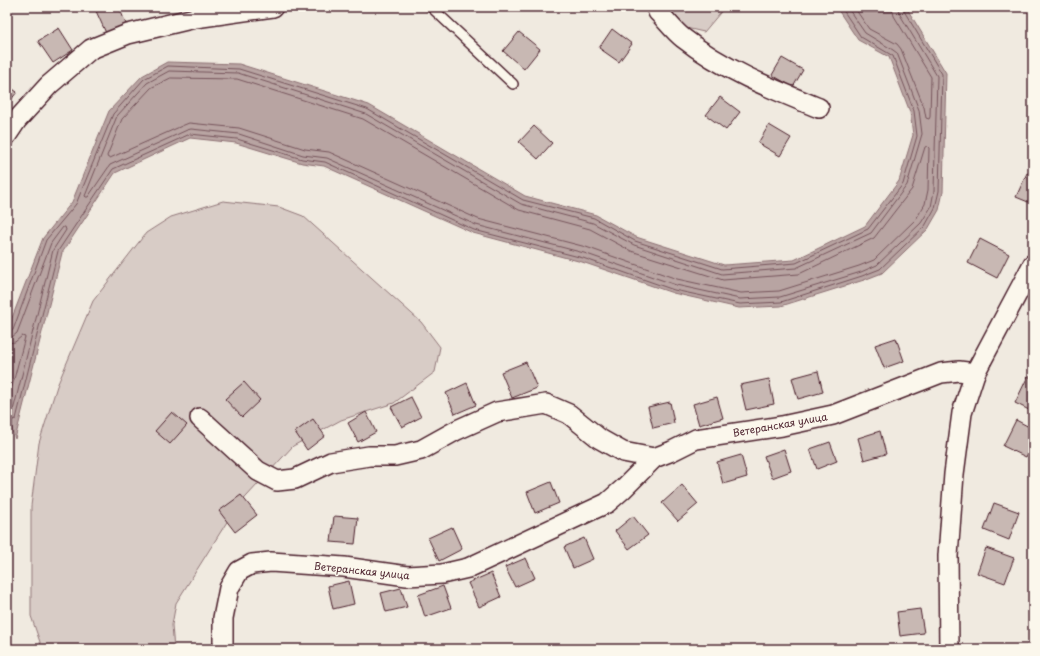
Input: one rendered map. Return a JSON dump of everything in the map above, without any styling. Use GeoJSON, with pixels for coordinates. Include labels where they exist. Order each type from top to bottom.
{"type":"FeatureCollection","features":[{"type":"Feature","properties":{"kind":"street"},"geometry":{"type":"LineString","coordinates":[[7,135],[18,120],[49,85],[91,49],[128,34],[195,18],[273,7]]}},
{"type":"Feature","properties":{"kind":"street"},"geometry":{"type":"LineString","coordinates":[[656,7],[658,12],[683,38],[718,62],[764,86],[819,108]]}},
{"type":"Feature","properties":{"kind":"street"},"geometry":{"type":"LineString","coordinates":[[949,649],[948,556],[954,474],[962,413],[974,373],[1033,264]]}},
{"type":"Feature","properties":{"kind":"street","name":"Ветеранская улица"},"geometry":{"type":"LineString","coordinates":[[223,649],[223,618],[229,588],[239,571],[252,564],[271,562],[344,567],[407,576],[442,574],[468,568],[606,503],[623,489],[654,458],[696,439],[782,426],[833,415],[941,373],[959,371],[974,373]]}},
{"type":"Feature","properties":{"kind":"street"},"geometry":{"type":"LineString","coordinates":[[200,418],[258,470],[277,481],[296,478],[331,462],[368,456],[395,456],[420,450],[457,430],[497,412],[546,404],[569,414],[600,439],[624,452],[654,458]]}},
{"type":"Feature","properties":{"kind":"lane"},"geometry":{"type":"LineString","coordinates":[[431,7],[513,84]]}},
{"type":"Feature","properties":{"kind":"shaded area"},"geometry":{"type":"Polygon","coordinates":[[[668,7],[725,7],[704,32],[686,28],[668,7]]]}},
{"type":"Feature","properties":{"kind":"shaded area"},"geometry":{"type":"Polygon","coordinates":[[[223,201],[279,207],[303,216],[421,322],[440,347],[435,372],[394,403],[341,420],[293,446],[235,509],[176,603],[172,625],[174,649],[44,649],[41,645],[31,616],[31,506],[39,443],[57,386],[93,301],[146,233],[171,217],[223,201]]]}},
{"type":"Feature","properties":{"kind":"water"},"geometry":{"type":"Polygon","coordinates":[[[836,7],[906,7],[946,73],[943,192],[939,210],[928,229],[882,273],[781,306],[739,308],[673,293],[582,262],[473,233],[324,166],[302,163],[236,143],[190,138],[115,173],[62,253],[15,439],[7,416],[7,339],[10,323],[43,238],[72,202],[109,111],[142,76],[167,62],[239,64],[369,105],[525,196],[596,215],[636,237],[724,265],[794,260],[865,226],[899,181],[913,135],[910,112],[889,57],[858,40],[836,7]]]}},
{"type":"Feature","properties":{"kind":"building"},"geometry":{"type":"Polygon","coordinates":[[[105,7],[119,7],[126,24],[106,33],[96,11],[105,7]]]}},
{"type":"Feature","properties":{"kind":"building"},"geometry":{"type":"Polygon","coordinates":[[[59,28],[73,50],[53,63],[38,41],[59,28]]]}},
{"type":"Feature","properties":{"kind":"building"},"geometry":{"type":"Polygon","coordinates":[[[612,29],[632,44],[619,62],[599,48],[612,29]]]}},
{"type":"Feature","properties":{"kind":"building"},"geometry":{"type":"Polygon","coordinates":[[[519,32],[540,49],[524,69],[503,51],[519,32]]]}},
{"type":"Feature","properties":{"kind":"building"},"geometry":{"type":"Polygon","coordinates":[[[782,58],[803,70],[793,87],[772,75],[782,58]]]}},
{"type":"Feature","properties":{"kind":"building"},"geometry":{"type":"Polygon","coordinates":[[[7,85],[17,92],[7,105],[7,85]]]}},
{"type":"Feature","properties":{"kind":"building"},"geometry":{"type":"Polygon","coordinates":[[[720,97],[740,112],[726,130],[706,115],[720,97]]]}},
{"type":"Feature","properties":{"kind":"building"},"geometry":{"type":"Polygon","coordinates":[[[769,125],[791,138],[780,156],[758,143],[769,125]]]}},
{"type":"Feature","properties":{"kind":"building"},"geometry":{"type":"Polygon","coordinates":[[[534,126],[552,143],[538,159],[519,142],[534,126]]]}},
{"type":"Feature","properties":{"kind":"building"},"geometry":{"type":"Polygon","coordinates":[[[1027,173],[1033,176],[1033,204],[1016,197],[1027,173]]]}},
{"type":"Feature","properties":{"kind":"building"},"geometry":{"type":"Polygon","coordinates":[[[980,239],[1009,254],[997,278],[968,263],[980,239]]]}},
{"type":"Feature","properties":{"kind":"building"},"geometry":{"type":"Polygon","coordinates":[[[896,338],[904,361],[884,368],[875,345],[896,338]]]}},
{"type":"Feature","properties":{"kind":"building"},"geometry":{"type":"Polygon","coordinates":[[[526,362],[537,388],[512,398],[501,372],[526,362]]]}},
{"type":"Feature","properties":{"kind":"building"},"geometry":{"type":"Polygon","coordinates":[[[818,371],[823,392],[798,399],[792,378],[818,371]]]}},
{"type":"Feature","properties":{"kind":"building"},"geometry":{"type":"Polygon","coordinates":[[[1028,376],[1033,379],[1033,412],[1015,403],[1028,376]]]}},
{"type":"Feature","properties":{"kind":"building"},"geometry":{"type":"Polygon","coordinates":[[[769,379],[774,404],[746,410],[740,385],[769,379]]]}},
{"type":"Feature","properties":{"kind":"building"},"geometry":{"type":"Polygon","coordinates":[[[244,382],[260,400],[242,417],[225,399],[244,382]]]}},
{"type":"Feature","properties":{"kind":"building"},"geometry":{"type":"Polygon","coordinates":[[[467,383],[476,405],[455,414],[446,393],[467,383]]]}},
{"type":"Feature","properties":{"kind":"building"},"geometry":{"type":"Polygon","coordinates":[[[411,397],[421,417],[402,427],[391,407],[411,397]]]}},
{"type":"Feature","properties":{"kind":"building"},"geometry":{"type":"Polygon","coordinates":[[[717,397],[723,418],[699,425],[693,404],[717,397]]]}},
{"type":"Feature","properties":{"kind":"building"},"geometry":{"type":"Polygon","coordinates":[[[670,402],[674,423],[653,428],[648,407],[670,402]]]}},
{"type":"Feature","properties":{"kind":"building"},"geometry":{"type":"Polygon","coordinates":[[[172,412],[187,425],[170,444],[155,431],[172,412]]]}},
{"type":"Feature","properties":{"kind":"building"},"geometry":{"type":"Polygon","coordinates":[[[366,412],[376,432],[358,442],[348,423],[366,412]]]}},
{"type":"Feature","properties":{"kind":"building"},"geometry":{"type":"Polygon","coordinates":[[[313,419],[325,436],[307,450],[295,432],[313,419]]]}},
{"type":"Feature","properties":{"kind":"building"},"geometry":{"type":"Polygon","coordinates":[[[1016,420],[1033,429],[1033,442],[1026,457],[1003,446],[1016,420]]]}},
{"type":"Feature","properties":{"kind":"building"},"geometry":{"type":"Polygon","coordinates":[[[880,431],[886,454],[864,460],[858,438],[880,431]]]}},
{"type":"Feature","properties":{"kind":"building"},"geometry":{"type":"Polygon","coordinates":[[[830,442],[837,461],[817,469],[810,449],[830,442]]]}},
{"type":"Feature","properties":{"kind":"building"},"geometry":{"type":"Polygon","coordinates":[[[784,449],[791,471],[772,478],[764,456],[784,449]]]}},
{"type":"Feature","properties":{"kind":"building"},"geometry":{"type":"Polygon","coordinates":[[[741,455],[747,477],[723,484],[717,462],[741,455]]]}},
{"type":"Feature","properties":{"kind":"building"},"geometry":{"type":"Polygon","coordinates":[[[551,482],[559,503],[535,513],[527,492],[551,482]]]}},
{"type":"Feature","properties":{"kind":"building"},"geometry":{"type":"Polygon","coordinates":[[[682,485],[698,504],[678,521],[662,503],[682,485]]]}},
{"type":"Feature","properties":{"kind":"building"},"geometry":{"type":"Polygon","coordinates":[[[241,495],[257,515],[235,532],[219,511],[241,495]]]}},
{"type":"Feature","properties":{"kind":"building"},"geometry":{"type":"Polygon","coordinates":[[[994,503],[1019,512],[1009,540],[984,530],[994,503]]]}},
{"type":"Feature","properties":{"kind":"building"},"geometry":{"type":"Polygon","coordinates":[[[334,516],[358,518],[355,544],[331,542],[334,516]]]}},
{"type":"Feature","properties":{"kind":"building"},"geometry":{"type":"Polygon","coordinates":[[[633,516],[648,535],[629,549],[615,531],[633,516]]]}},
{"type":"Feature","properties":{"kind":"building"},"geometry":{"type":"Polygon","coordinates":[[[452,527],[462,549],[439,561],[428,538],[452,527]]]}},
{"type":"Feature","properties":{"kind":"building"},"geometry":{"type":"Polygon","coordinates":[[[584,538],[593,559],[573,568],[564,547],[584,538]]]}},
{"type":"Feature","properties":{"kind":"building"},"geometry":{"type":"Polygon","coordinates":[[[986,548],[1014,558],[1005,583],[977,573],[986,548]]]}},
{"type":"Feature","properties":{"kind":"building"},"geometry":{"type":"Polygon","coordinates":[[[526,558],[535,578],[515,587],[505,567],[526,558]]]}},
{"type":"Feature","properties":{"kind":"building"},"geometry":{"type":"Polygon","coordinates":[[[491,573],[501,597],[479,607],[468,583],[491,573]]]}},
{"type":"Feature","properties":{"kind":"building"},"geometry":{"type":"Polygon","coordinates":[[[349,581],[354,604],[333,609],[328,586],[349,581]]]}},
{"type":"Feature","properties":{"kind":"building"},"geometry":{"type":"Polygon","coordinates":[[[443,586],[451,608],[425,617],[418,595],[443,586]]]}},
{"type":"Feature","properties":{"kind":"building"},"geometry":{"type":"Polygon","coordinates":[[[401,588],[407,607],[386,612],[381,593],[401,588]]]}},
{"type":"Feature","properties":{"kind":"building"},"geometry":{"type":"Polygon","coordinates":[[[920,609],[924,633],[900,636],[897,612],[920,609]]]}}]}
